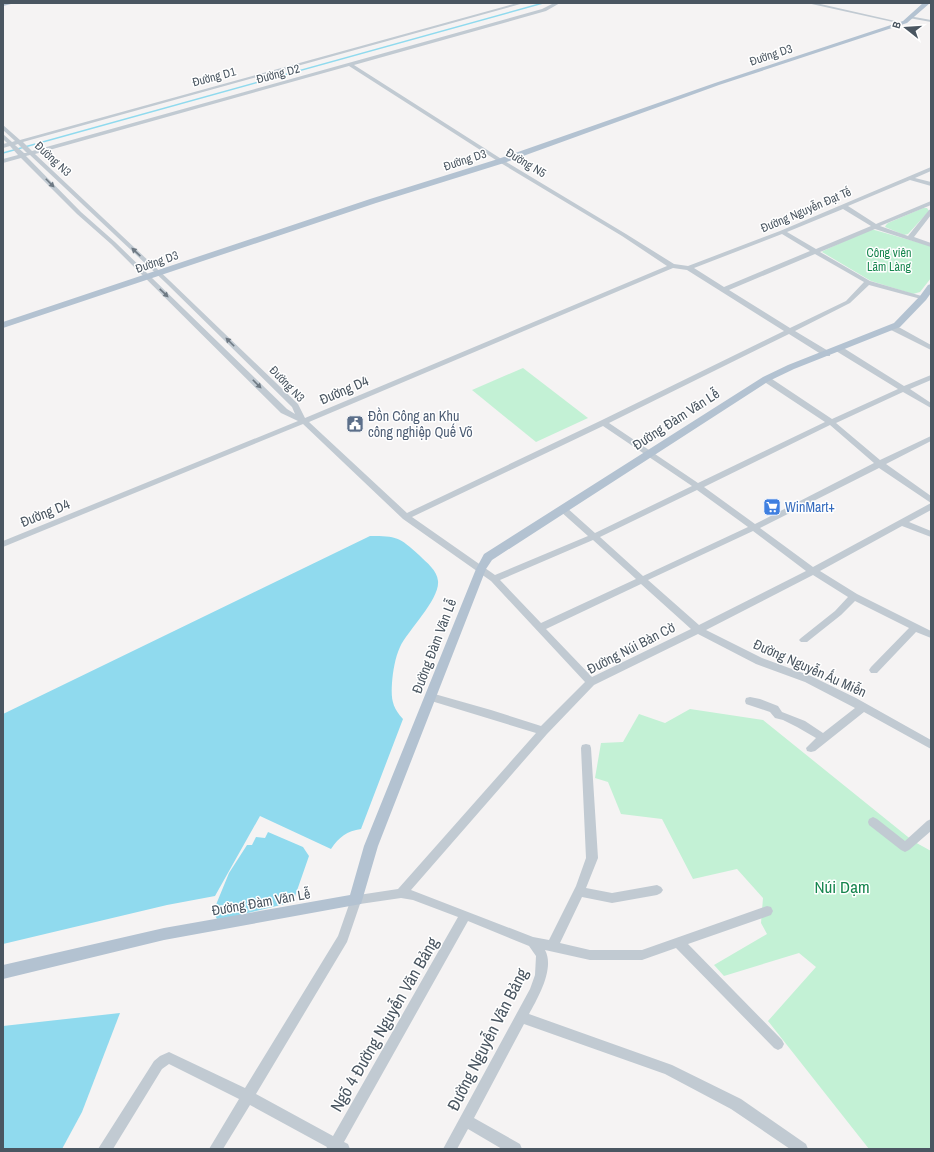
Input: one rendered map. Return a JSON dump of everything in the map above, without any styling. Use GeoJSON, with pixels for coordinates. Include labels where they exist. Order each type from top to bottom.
{"type":"FeatureCollection","features":[{"type":"Feature","properties":{"kind":"main road"},"geometry":{"type":"LineString","coordinates":[[3,4],[12,3]]}},
{"type":"Feature","properties":{"kind":"main road","name":"Đường D3"},"geometry":{"type":"LineString","coordinates":[[3,325],[159,274],[373,201],[501,161],[717,84],[906,21],[927,3]]}},
{"type":"Feature","properties":{"kind":"main road","name":"Đường Đàm Văn Lễ"},"geometry":{"type":"LineString","coordinates":[[3,972],[164,934],[356,900],[372,846],[446,655],[481,569],[488,557],[766,379],[791,367],[892,327],[902,321],[931,287]]}},
{"type":"Feature","properties":{"kind":"street","name":"Đường D1"},"geometry":{"type":"LineString","coordinates":[[3,146],[522,3]]}},
{"type":"Feature","properties":{"kind":"street","name":"Đường D2"},"geometry":{"type":"LineString","coordinates":[[3,161],[25,153],[544,10],[558,3]]}},
{"type":"Feature","properties":{"kind":"street"},"geometry":{"type":"LineString","coordinates":[[809,3],[906,21],[931,21]]}},
{"type":"Feature","properties":{"kind":"street"},"geometry":{"type":"LineString","coordinates":[[816,3],[906,21]]}},
{"type":"Feature","properties":{"kind":"street","name":"Đường N5"},"geometry":{"type":"LineString","coordinates":[[350,64],[501,161],[624,235],[672,266]]}},
{"type":"Feature","properties":{"kind":"street","name":"Đường N3"},"geometry":{"type":"LineString","coordinates":[[3,127],[15,143],[79,213],[148,277],[284,410],[304,421]]}},
{"type":"Feature","properties":{"kind":"street","name":"Đường N3"},"geometry":{"type":"LineString","coordinates":[[3,136],[15,143]]}},
{"type":"Feature","properties":{"kind":"street","name":"Đường N3"},"geometry":{"type":"LineString","coordinates":[[25,153],[90,210],[159,274],[295,406],[304,421]]}},
{"type":"Feature","properties":{"kind":"street","name":"Đường Nguyễn Đạt Tế"},"geometry":{"type":"LineString","coordinates":[[689,268],[782,232],[931,169]]}},
{"type":"Feature","properties":{"kind":"street"},"geometry":{"type":"LineString","coordinates":[[912,177],[931,180]]}},
{"type":"Feature","properties":{"kind":"street"},"geometry":{"type":"LineString","coordinates":[[912,177],[931,184]]}},
{"type":"Feature","properties":{"kind":"street"},"geometry":{"type":"LineString","coordinates":[[723,290],[931,203]]}},
{"type":"Feature","properties":{"kind":"street"},"geometry":{"type":"LineString","coordinates":[[843,206],[880,229],[931,245]]}},
{"type":"Feature","properties":{"kind":"street"},"geometry":{"type":"LineString","coordinates":[[79,213],[90,210]]}},
{"type":"Feature","properties":{"kind":"street"},"geometry":{"type":"LineString","coordinates":[[910,238],[931,211]]}},
{"type":"Feature","properties":{"kind":"street"},"geometry":{"type":"LineString","coordinates":[[782,232],[868,282],[923,298]]}},
{"type":"Feature","properties":{"kind":"street"},"geometry":{"type":"LineString","coordinates":[[672,266],[689,268],[827,354]]}},
{"type":"Feature","properties":{"kind":"street","name":"Đường D4"},"geometry":{"type":"LineString","coordinates":[[3,544],[304,421],[672,266]]}},
{"type":"Feature","properties":{"kind":"street"},"geometry":{"type":"LineString","coordinates":[[406,517],[603,423],[848,302],[868,282]]}},
{"type":"Feature","properties":{"kind":"street"},"geometry":{"type":"LineString","coordinates":[[892,327],[931,348]]}},
{"type":"Feature","properties":{"kind":"street"},"geometry":{"type":"LineString","coordinates":[[839,349],[931,406]]}},
{"type":"Feature","properties":{"kind":"street"},"geometry":{"type":"LineString","coordinates":[[494,579],[593,537],[832,422],[931,377]]}},
{"type":"Feature","properties":{"kind":"street"},"geometry":{"type":"LineString","coordinates":[[766,379],[832,422],[881,465],[931,500]]}},
{"type":"Feature","properties":{"kind":"street"},"geometry":{"type":"LineString","coordinates":[[304,421],[406,517],[494,579],[541,627],[591,682]]}},
{"type":"Feature","properties":{"kind":"street"},"geometry":{"type":"LineString","coordinates":[[603,423],[699,487],[813,571],[854,596],[931,635]]}},
{"type":"Feature","properties":{"kind":"street"},"geometry":{"type":"LineString","coordinates":[[541,627],[755,527],[881,465],[931,438]]}},
{"type":"Feature","properties":{"kind":"street","name":"Đường Núi Bàn Cờ"},"geometry":{"type":"LineString","coordinates":[[401,893],[543,731],[591,682],[698,630],[813,571],[931,506]]}},
{"type":"Feature","properties":{"kind":"street","name":"Đường Nguyễn Ấu Miễn"},"geometry":{"type":"LineString","coordinates":[[563,509],[698,630],[759,661],[808,679],[863,707],[931,745]]}},
{"type":"Feature","properties":{"kind":"street"},"geometry":{"type":"LineString","coordinates":[[901,522],[931,534]]}},
{"type":"Feature","properties":{"kind":"street"},"geometry":{"type":"LineString","coordinates":[[804,640],[838,613],[854,596]]}},
{"type":"Feature","properties":{"kind":"street"},"geometry":{"type":"LineString","coordinates":[[874,670],[915,627]]}},
{"type":"Feature","properties":{"kind":"street"},"geometry":{"type":"LineString","coordinates":[[431,697],[543,731]]}},
{"type":"Feature","properties":{"kind":"street"},"geometry":{"type":"LineString","coordinates":[[750,701],[760,702],[774,709],[779,715],[785,716],[802,724],[824,738]]}},
{"type":"Feature","properties":{"kind":"street"},"geometry":{"type":"LineString","coordinates":[[811,748],[863,707]]}},
{"type":"Feature","properties":{"kind":"street"},"geometry":{"type":"LineString","coordinates":[[552,946],[579,891],[592,858],[586,748]]}},
{"type":"Feature","properties":{"kind":"street"},"geometry":{"type":"LineString","coordinates":[[873,822],[905,847],[928,830]]}},
{"type":"Feature","properties":{"kind":"street"},"geometry":{"type":"LineString","coordinates":[[579,891],[612,898],[657,890]]}},
{"type":"Feature","properties":{"kind":"street"},"geometry":{"type":"LineString","coordinates":[[216,1149],[343,938],[356,900],[401,893],[414,895],[534,942],[590,955],[642,955],[767,911]]}},
{"type":"Feature","properties":{"kind":"street","name":"Ngõ 4 Đường Nguyễn Văn Bảng"},"geometry":{"type":"LineString","coordinates":[[337,1148],[465,915]]}},
{"type":"Feature","properties":{"kind":"street","name":"Đường Nguyễn Văn Bảng"},"geometry":{"type":"LineString","coordinates":[[450,1149],[521,1017],[541,975],[542,955],[534,942]]}},
{"type":"Feature","properties":{"kind":"street"},"geometry":{"type":"LineString","coordinates":[[679,943],[778,1044]]}},
{"type":"Feature","properties":{"kind":"street"},"geometry":{"type":"LineString","coordinates":[[521,1017],[570,1033],[668,1069],[736,1104],[801,1149]]}},
{"type":"Feature","properties":{"kind":"street"},"geometry":{"type":"LineString","coordinates":[[105,1149],[158,1066],[169,1058],[247,1096],[337,1148]]}},
{"type":"Feature","properties":{"kind":"street"},"geometry":{"type":"LineString","coordinates":[[465,1120],[515,1149]]}},
{"type":"Feature","properties":{"kind":"green space"},"geometry":{"type":"Polygon","coordinates":[[[923,208],[927,208],[929,211],[908,234],[904,235],[885,227],[888,223],[923,208]]]}},
{"type":"Feature","properties":{"kind":"green space","name":"Công viên Lãm Làng"},"geometry":{"type":"Polygon","coordinates":[[[871,229],[931,246],[931,278],[920,292],[913,294],[871,281],[822,252],[871,229]]]}},
{"type":"Feature","properties":{"kind":"green space"},"geometry":{"type":"Polygon","coordinates":[[[523,368],[588,418],[536,442],[472,390],[523,368]]]}},
{"type":"Feature","properties":{"kind":"green space","name":"Núi Dạm"},"geometry":{"type":"Polygon","coordinates":[[[690,709],[763,720],[913,841],[931,851],[931,1149],[869,1149],[768,1021],[816,967],[799,953],[724,976],[714,965],[767,934],[761,923],[763,898],[737,869],[693,879],[662,819],[621,814],[608,782],[595,778],[601,743],[623,742],[639,714],[665,723],[690,709]]]}},
{"type":"Feature","properties":{"kind":"water"},"geometry":{"type":"Polygon","coordinates":[[[370,536],[386,536],[402,541],[431,567],[436,573],[438,581],[434,597],[404,640],[394,665],[392,678],[392,698],[396,711],[403,719],[361,829],[344,835],[331,849],[260,816],[215,896],[167,905],[3,944],[3,714],[370,536]]]}},
{"type":"Feature","properties":{"kind":"water"},"geometry":{"type":"Polygon","coordinates":[[[268,832],[303,847],[309,856],[293,902],[228,918],[217,919],[213,912],[229,873],[247,845],[252,845],[256,837],[265,838],[268,832]]]}},
{"type":"Feature","properties":{"kind":"water"},"geometry":{"type":"Polygon","coordinates":[[[120,1013],[82,1112],[62,1149],[3,1149],[3,1026],[120,1013]]]}},
{"type":"Feature","properties":{"kind":"waterway"},"geometry":{"type":"LineString","coordinates":[[3,153],[543,3]]}},
{"type":"Feature","properties":{"kind":"place","name":"Đồn Công an Khu công nghiệp Quế Võ"},"geometry":{"type":"Point","coordinates":[355,424]}},
{"type":"Feature","properties":{"kind":"place","name":"WinMart+"},"geometry":{"type":"Point","coordinates":[772,507]}}]}
